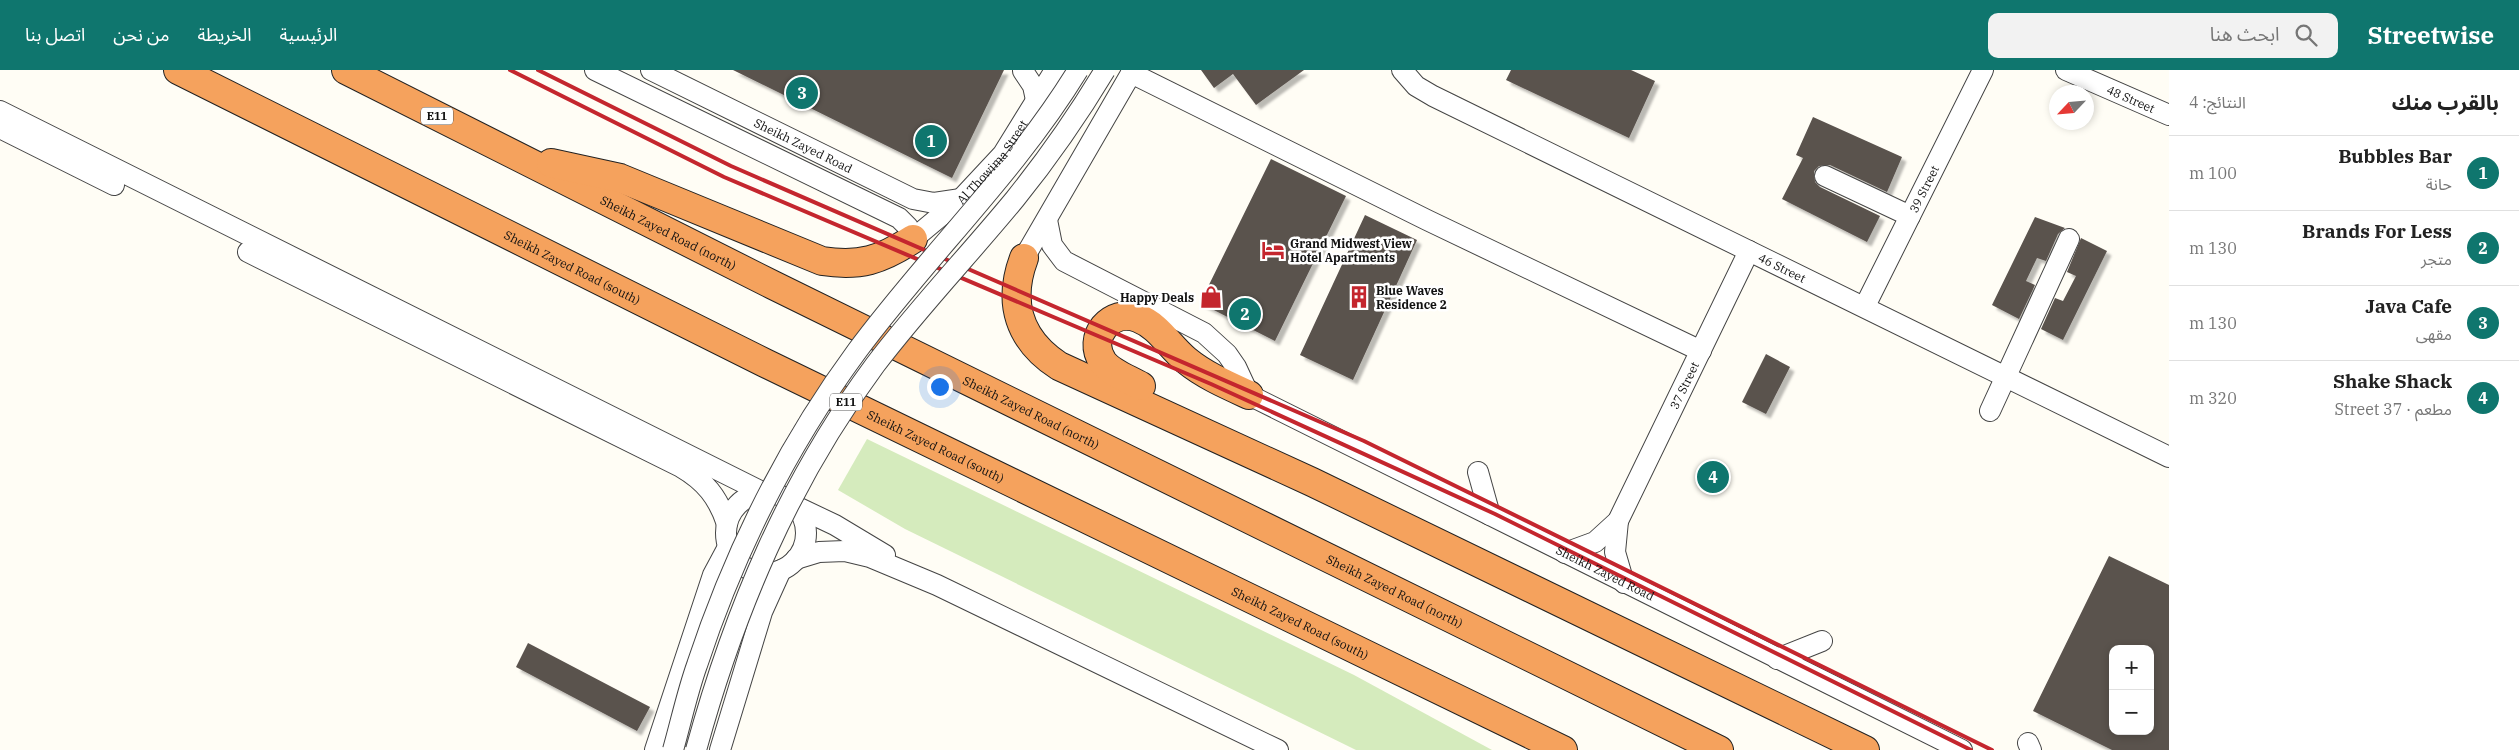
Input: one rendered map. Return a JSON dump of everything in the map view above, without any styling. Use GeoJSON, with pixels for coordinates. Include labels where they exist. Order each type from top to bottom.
{"type":"FeatureCollection","features":[{"type":"Feature","properties":{"kind":"highway","name":"Sheikh Zayed Road (north)"},"geometry":{"type":"LineString","coordinates":[[346,70],[773,285],[1719,750]]}},
{"type":"Feature","properties":{"kind":"highway","name":"Sheikh Zayed Road (south)"},"geometry":{"type":"LineString","coordinates":[[180,72],[765,363],[1563,750]]}},
{"type":"Feature","properties":{"kind":"highway"},"geometry":{"type":"LineString","coordinates":[[528,161],[575,167],[620,178],[822,261],[841,264],[879,259],[913,239]]}},
{"type":"Feature","properties":{"kind":"highway"},"geometry":{"type":"LineString","coordinates":[[1024,258],[1016,288],[1020,320],[1026,334],[1046,358],[1059,366],[1312,482],[1865,750]]}},
{"type":"Feature","properties":{"kind":"highway"},"geometry":{"type":"LineString","coordinates":[[1249,395],[1195,368],[1176,352],[1160,333],[1140,318],[1123,315],[1114,318],[1101,329],[1097,346],[1099,355],[1110,369],[1312,482]]}},
{"type":"Feature","properties":{"kind":"highway"},"geometry":{"type":"LineString","coordinates":[[1517,727],[1533,750]]}},
{"type":"Feature","properties":{"kind":"street"},"geometry":{"type":"LineString","coordinates":[[595,70],[899,218],[908,226],[913,239]]}},
{"type":"Feature","properties":{"kind":"street","name":"Sheikh Zayed Road"},"geometry":{"type":"LineString","coordinates":[[651,70],[913,199],[934,203],[961,199]]}},
{"type":"Feature","properties":{"kind":"street"},"geometry":{"type":"LineString","coordinates":[[1022,70],[1038,73],[1048,70]]}},
{"type":"Feature","properties":{"kind":"street"},"geometry":{"type":"LineString","coordinates":[[1022,70],[1033,86],[1036,100]]}},
{"type":"Feature","properties":{"kind":"street","name":"Al Thowima Street"},"geometry":{"type":"LineString","coordinates":[[913,239],[961,199],[1003,154],[1055,70]]}},
{"type":"Feature","properties":{"kind":"street"},"geometry":{"type":"LineString","coordinates":[[673,750],[696,667],[720,598],[750,530],[783,465],[857,351],[911,282],[996,185],[1033,137],[1078,70]]}},
{"type":"Feature","properties":{"kind":"street"},"geometry":{"type":"LineString","coordinates":[[696,750],[722,663],[744,600],[771,538],[802,478],[836,420],[927,300],[1015,199],[1053,150],[1105,70]]}},
{"type":"Feature","properties":{"kind":"street","name":"46 Street"},"geometry":{"type":"LineString","coordinates":[[1402,70],[1416,86],[1433,96],[1865,306],[2169,457]]}},
{"type":"Feature","properties":{"kind":"street","name":"39 Street"},"geometry":{"type":"LineString","coordinates":[[1865,306],[1983,70]]}},
{"type":"Feature","properties":{"kind":"street","name":"48 Street"},"geometry":{"type":"LineString","coordinates":[[2066,70],[2169,116]]}},
{"type":"Feature","properties":{"kind":"street"},"geometry":{"type":"LineString","coordinates":[[1024,258],[1132,71],[1419,215],[1701,351]]}},
{"type":"Feature","properties":{"kind":"street"},"geometry":{"type":"LineString","coordinates":[[0,111],[764,493],[780,497],[841,529],[936,585]]}},
{"type":"Feature","properties":{"kind":"street"},"geometry":{"type":"LineString","coordinates":[[0,128],[697,476],[711,490],[721,505],[727,524],[728,547],[733,556],[750,570],[760,573],[788,565],[819,552],[845,551],[870,557],[936,585],[1278,750]]}},
{"type":"Feature","properties":{"kind":"street"},"geometry":{"type":"LineString","coordinates":[[1824,176],[1910,216]]}},
{"type":"Feature","properties":{"kind":"street"},"geometry":{"type":"LineString","coordinates":[[1047,220],[1052,245],[1064,261],[1204,333],[1227,354],[1236,367],[1249,395]]}},
{"type":"Feature","properties":{"kind":"street"},"geometry":{"type":"LineString","coordinates":[[1990,411],[2069,239]]}},
{"type":"Feature","properties":{"kind":"street","name":"37 Street"},"geometry":{"type":"LineString","coordinates":[[1624,583],[1615,552],[1618,521],[1749,251]]}},
{"type":"Feature","properties":{"kind":"street","name":"Sheikh Zayed Road"},"geometry":{"type":"LineString","coordinates":[[1249,395],[1777,660],[1962,750]]}},
{"type":"Feature","properties":{"kind":"street"},"geometry":{"type":"LineString","coordinates":[[1478,472],[1490,515]]}},
{"type":"Feature","properties":{"kind":"street"},"geometry":{"type":"LineString","coordinates":[[727,524],[731,514],[744,499],[764,493]]}},
{"type":"Feature","properties":{"kind":"street"},"geometry":{"type":"LineString","coordinates":[[720,750],[762,612],[805,538],[801,516],[795,506]]}},
{"type":"Feature","properties":{"kind":"street","name":"37 Street"},"geometry":{"type":"LineString","coordinates":[[1565,553],[1595,542],[1618,521]]}},
{"type":"Feature","properties":{"kind":"street"},"geometry":{"type":"LineString","coordinates":[[655,750],[713,575],[728,547]]}},
{"type":"Feature","properties":{"kind":"street"},"geometry":{"type":"LineString","coordinates":[[1777,660],[1822,641]]}},
{"type":"Feature","properties":{"kind":"green space"},"geometry":{"type":"Polygon","coordinates":[[[867,439],[1354,675],[1492,750],[1356,750],[905,529],[838,490],[867,439]]]}},
{"type":"Feature","properties":{"kind":"building"},"geometry":{"type":"Polygon","coordinates":[[[733,70],[1004,70],[952,178],[733,70]]]}},
{"type":"Feature","properties":{"kind":"building"},"geometry":{"type":"Polygon","coordinates":[[[1201,70],[1304,70],[1256,105],[1233,74],[1214,88],[1201,70]]]}},
{"type":"Feature","properties":{"kind":"building"},"geometry":{"type":"Polygon","coordinates":[[[1511,70],[1631,70],[1655,81],[1629,138],[1506,80],[1511,70]]]}},
{"type":"Feature","properties":{"kind":"building"},"geometry":{"type":"Polygon","coordinates":[[[1813,117],[1902,157],[1887,192],[1830,165],[1819,166],[1814,171],[1815,182],[1820,187],[1880,216],[1867,242],[1782,199],[1803,158],[1796,155],[1813,117]]]}},
{"type":"Feature","properties":{"kind":"building","name":"Grand Midwest View Hotel Apartments"},"geometry":{"type":"Polygon","coordinates":[[[1271,159],[1346,196],[1275,341],[1200,303],[1271,159]]]}},
{"type":"Feature","properties":{"kind":"building","name":"Blue Waves Residence 2"},"geometry":{"type":"Polygon","coordinates":[[[1365,215],[1417,240],[1353,380],[1300,355],[1365,215]]]}},
{"type":"Feature","properties":{"kind":"building"},"geometry":{"type":"Polygon","coordinates":[[[2035,217],[2065,228],[2058,234],[2046,261],[2037,258],[2026,281],[2035,285],[2019,319],[1992,305],[2035,217]]]}},
{"type":"Feature","properties":{"kind":"building"},"geometry":{"type":"Polygon","coordinates":[[[2081,238],[2107,251],[2063,340],[2041,329],[2055,298],[2063,301],[2076,276],[2067,272],[2081,238]]]}},
{"type":"Feature","properties":{"kind":"building"},"geometry":{"type":"Polygon","coordinates":[[[1766,354],[1790,367],[1766,414],[1742,402],[1766,354]]]}},
{"type":"Feature","properties":{"kind":"building"},"geometry":{"type":"Polygon","coordinates":[[[2109,556],[2169,585],[2169,750],[2112,750],[2033,711],[2109,556]]]}},
{"type":"Feature","properties":{"kind":"building"},"geometry":{"type":"Polygon","coordinates":[[[528,643],[650,707],[637,731],[516,667],[528,643]]]}},
{"type":"Feature","properties":{"kind":"railway"},"geometry":{"type":"LineString","coordinates":[[510,70],[724,177],[1211,384],[1495,514],[1971,750]]}},
{"type":"Feature","properties":{"kind":"railway"},"geometry":{"type":"LineString","coordinates":[[538,70],[731,166],[1364,441],[1992,750]]}},
{"type":"Feature","properties":{"kind":"place","name":"Java Cafe"},"geometry":{"type":"Point","coordinates":[802,93]}},
{"type":"Feature","properties":{"kind":"place","name":"Bubbles Bar"},"geometry":{"type":"Point","coordinates":[931,141]}},
{"type":"Feature","properties":{"kind":"place","name":"Grand Midwest View Hotel Apartments"},"geometry":{"type":"Point","coordinates":[1273,250]}},
{"type":"Feature","properties":{"kind":"place","name":"Happy Deals"},"geometry":{"type":"Point","coordinates":[1211,297]}},
{"type":"Feature","properties":{"kind":"place","name":"Blue Waves Residence 2"},"geometry":{"type":"Point","coordinates":[1359,297]}},
{"type":"Feature","properties":{"kind":"place","name":"Brands For Less"},"geometry":{"type":"Point","coordinates":[1245,314]}},
{"type":"Feature","properties":{"kind":"place","name":"Shake Shack"},"geometry":{"type":"Point","coordinates":[1713,477]}}]}
